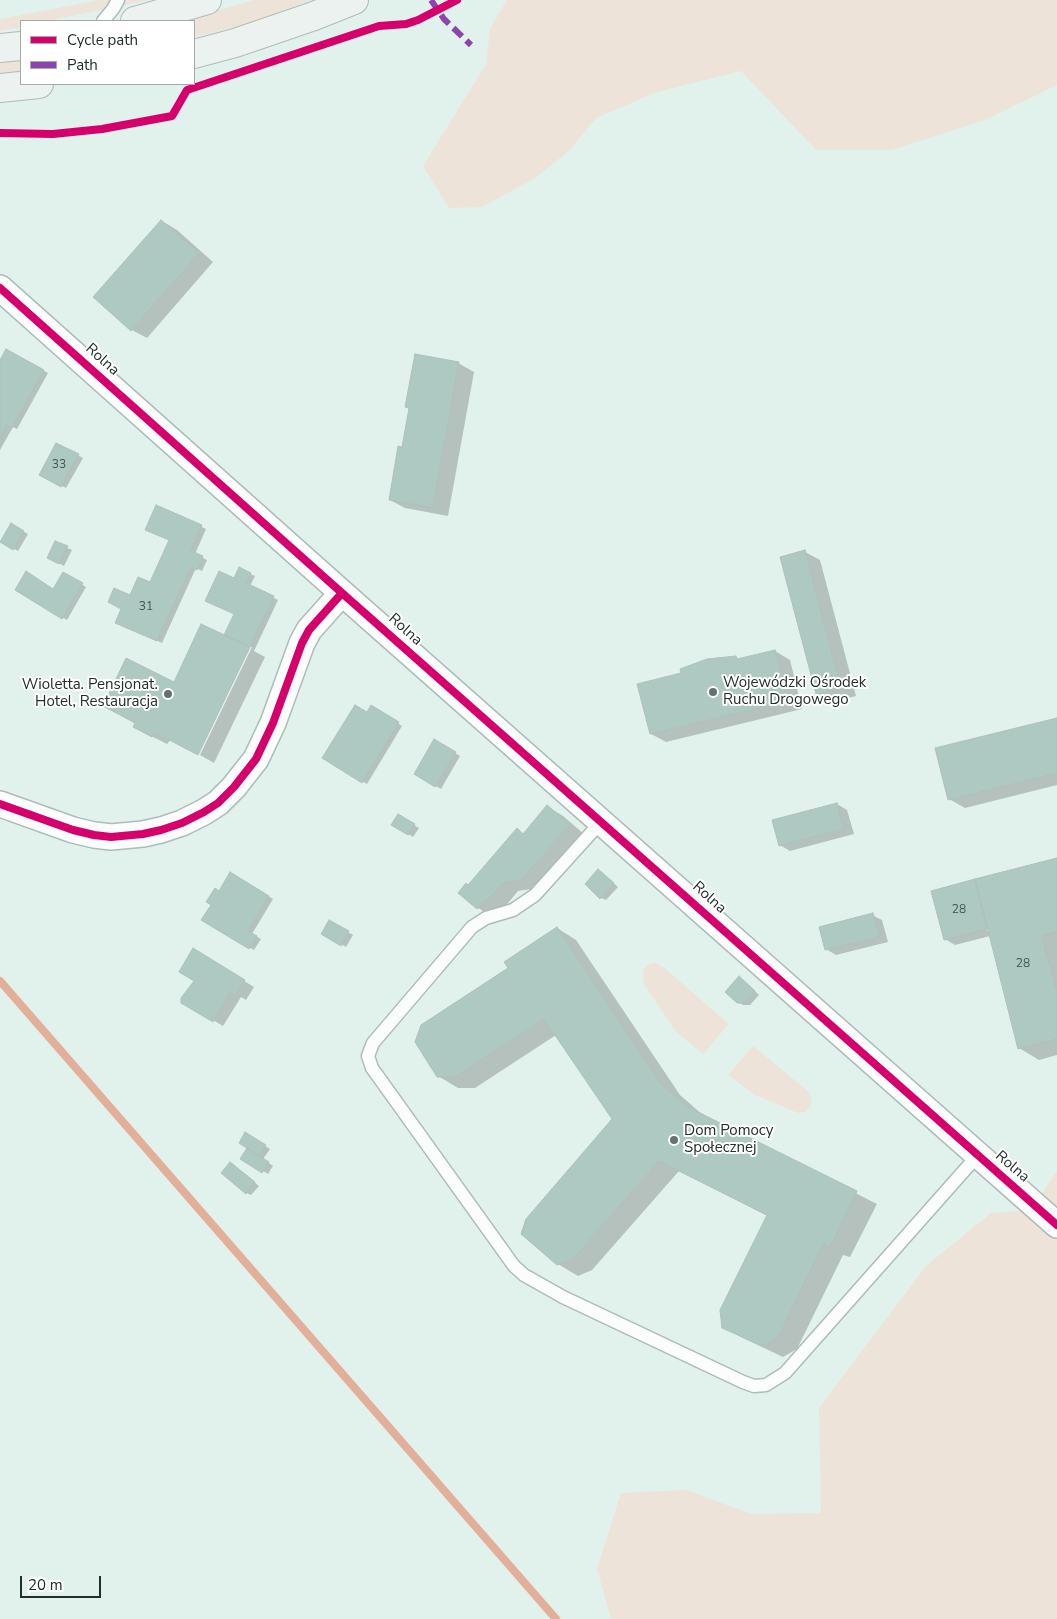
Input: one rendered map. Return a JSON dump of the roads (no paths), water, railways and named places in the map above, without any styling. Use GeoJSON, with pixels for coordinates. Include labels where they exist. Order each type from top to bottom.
{"type":"FeatureCollection","features":[{"type":"Feature","properties":{"kind":"main road"},"geometry":{"type":"LineString","coordinates":[[138,20],[208,0]]}},
{"type":"Feature","properties":{"kind":"main road"},"geometry":{"type":"LineString","coordinates":[[195,54],[235,43],[354,0]]}},
{"type":"Feature","properties":{"kind":"main road"},"geometry":{"type":"LineString","coordinates":[[0,48],[20,46]]}},
{"type":"Feature","properties":{"kind":"main road"},"geometry":{"type":"LineString","coordinates":[[0,88],[29,85]]}},
{"type":"Feature","properties":{"kind":"street","name":"Rolna"},"geometry":{"type":"LineString","coordinates":[[0,288],[1057,1225]]}},
{"type":"Feature","properties":{"kind":"street"},"geometry":{"type":"LineString","coordinates":[[0,804],[73,830],[111,837],[161,830],[182,823],[204,812],[234,787],[256,759],[273,723],[302,643],[309,630],[342,593]]}},
{"type":"Feature","properties":{"kind":"lane"},"geometry":{"type":"LineString","coordinates":[[104,20],[118,0]]}},
{"type":"Feature","properties":{"kind":"lane"},"geometry":{"type":"LineString","coordinates":[[601,822],[535,895],[513,910],[486,918],[472,927],[373,1043],[368,1056],[372,1068],[514,1266],[524,1275],[563,1297],[743,1382],[754,1386],[766,1385],[785,1373],[978,1155]]}},
{"type":"Feature","properties":{"kind":"waterway"},"geometry":{"type":"LineString","coordinates":[[0,981],[556,1619]]}},
{"type":"Feature","properties":{"kind":"place","name":"Wojewódzki Ośrodek Ruchu Drogowego"},"geometry":{"type":"Point","coordinates":[713,692]}},
{"type":"Feature","properties":{"kind":"place","name":"Wioletta. Pensjonat. Hotel, Restauracja"},"geometry":{"type":"Point","coordinates":[168,694]}},
{"type":"Feature","properties":{"kind":"place","name":"Dom Pomocy Społecznej"},"geometry":{"type":"Point","coordinates":[674,1140]}}]}
